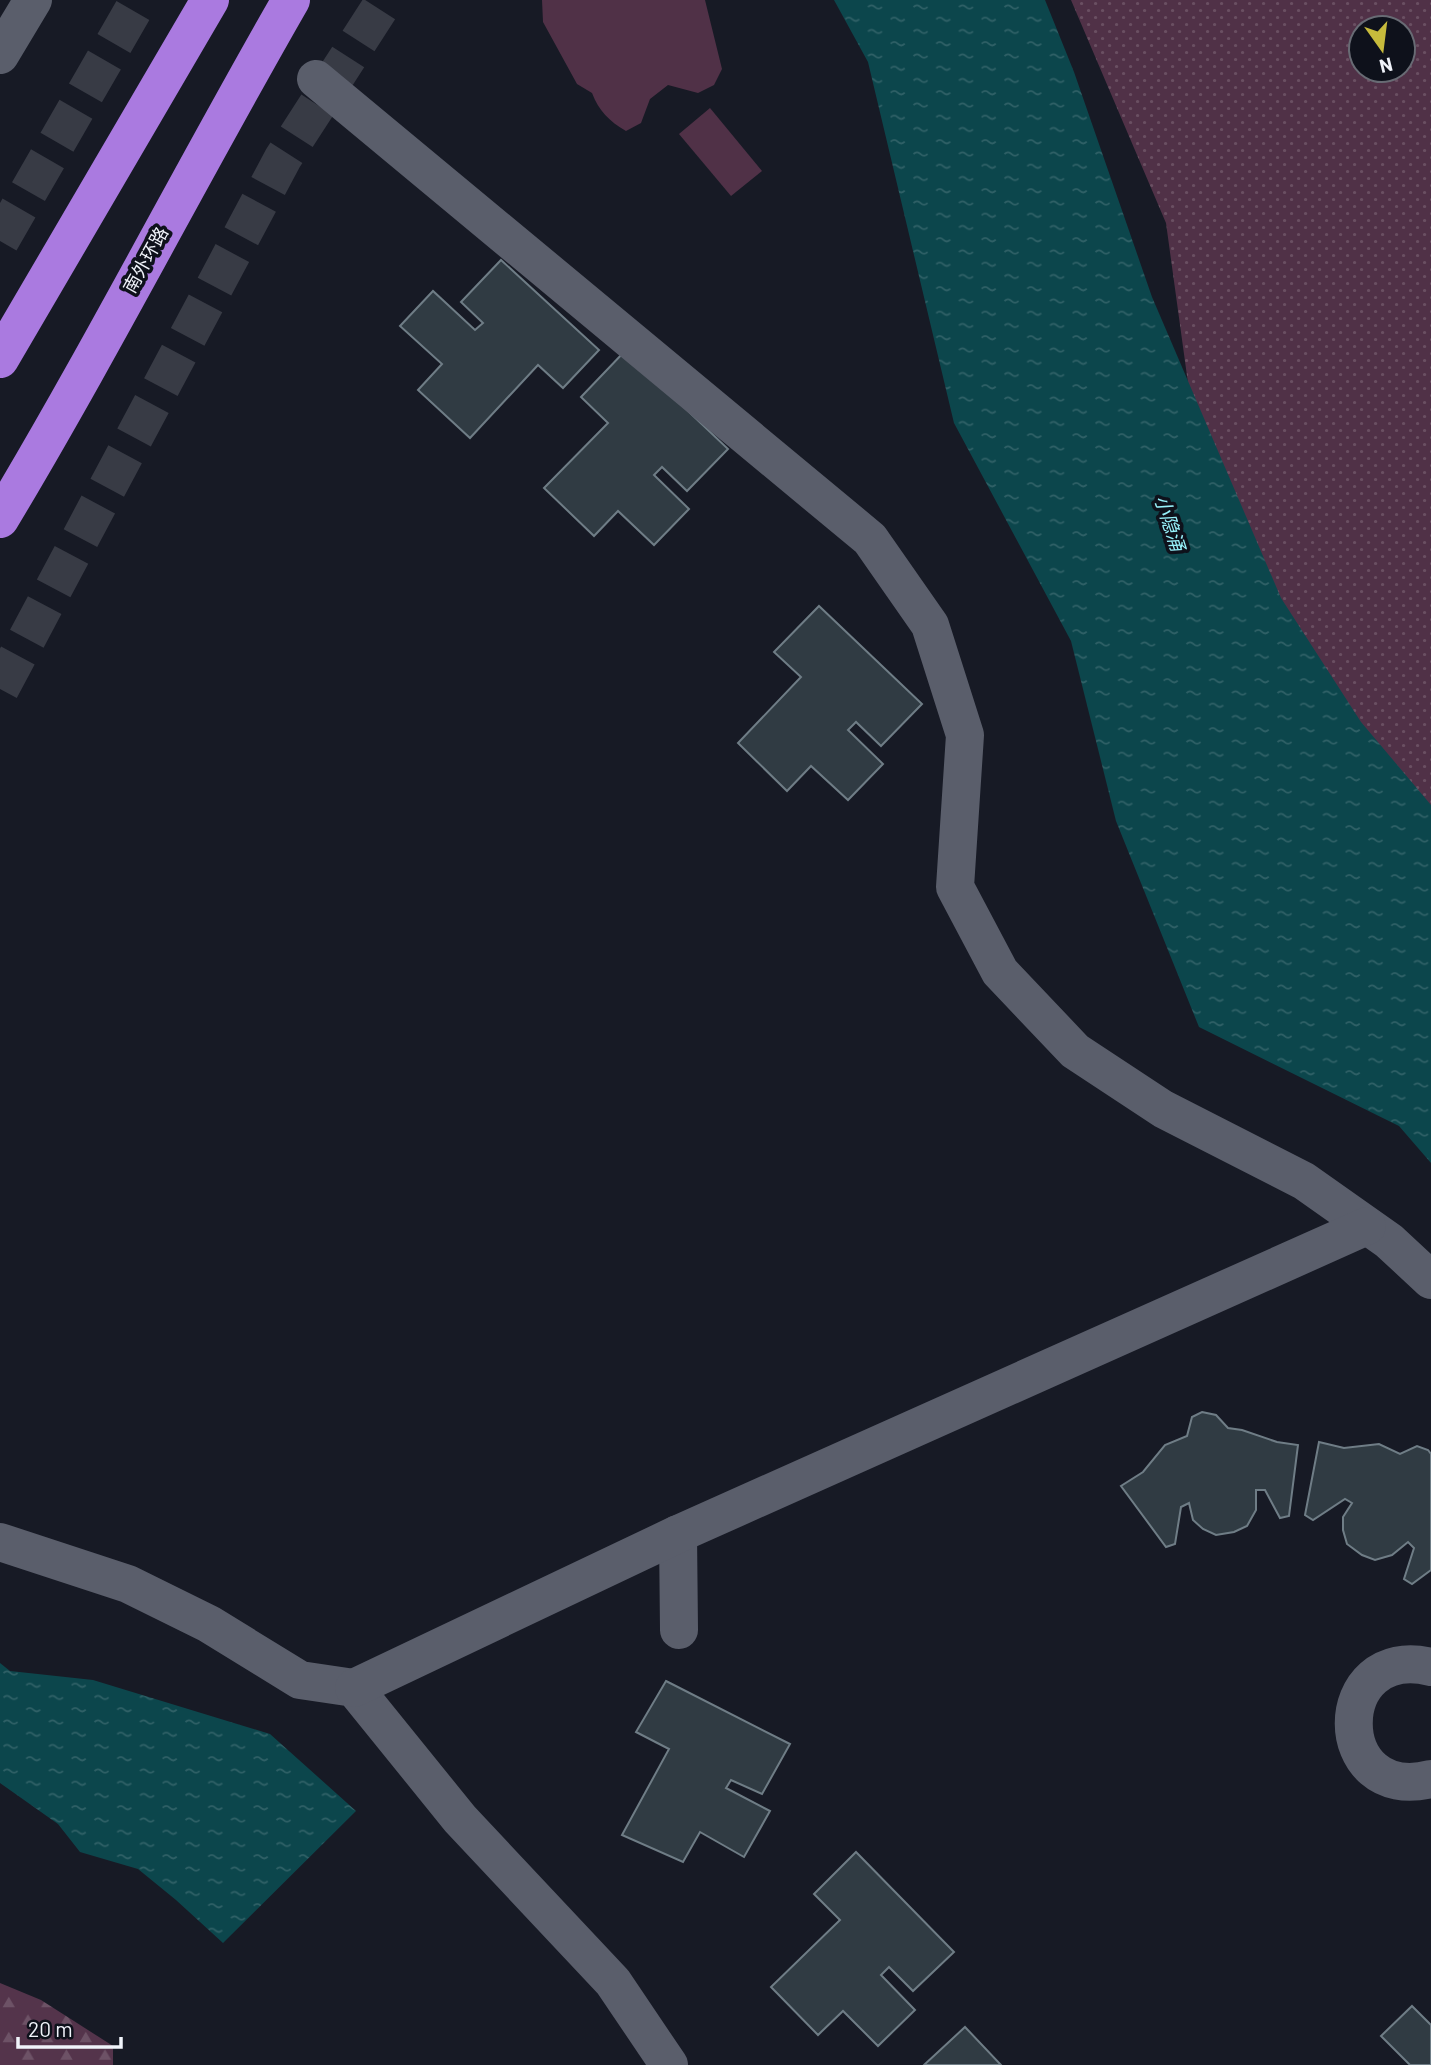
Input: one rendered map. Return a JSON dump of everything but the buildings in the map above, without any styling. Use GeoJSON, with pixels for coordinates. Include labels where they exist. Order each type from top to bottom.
{"type":"FeatureCollection","features":[{"type":"Feature","properties":{"kind":"highway"},"geometry":{"type":"LineString","coordinates":[[0,359],[209,0]]}},
{"type":"Feature","properties":{"kind":"highway","name":"南外环路"},"geometry":{"type":"LineString","coordinates":[[0,519],[52,432],[291,0]]}},
{"type":"Feature","properties":{"kind":"street"},"geometry":{"type":"LineString","coordinates":[[0,55],[33,0]]}},
{"type":"Feature","properties":{"kind":"street"},"geometry":{"type":"LineString","coordinates":[[316,79],[870,539],[930,625],[965,735],[955,887],[1000,972],[1075,1051],[1163,1109],[1304,1181],[1389,1241],[1431,1280]]}},
{"type":"Feature","properties":{"kind":"street"},"geometry":{"type":"LineString","coordinates":[[0,1542],[128,1584],[209,1624],[300,1680],[354,1688],[678,1534],[1367,1226]]}},
{"type":"Feature","properties":{"kind":"street"},"geometry":{"type":"LineString","coordinates":[[678,1534],[679,1630]]}},
{"type":"Feature","properties":{"kind":"street"},"geometry":{"type":"LineString","coordinates":[[1431,1667],[1417,1663],[1397,1665],[1379,1673],[1365,1686],[1356,1704],[1352,1723],[1355,1742],[1364,1759],[1378,1773],[1396,1781],[1416,1783],[1431,1779]]}},
{"type":"Feature","properties":{"kind":"street"},"geometry":{"type":"LineString","coordinates":[[354,1688],[460,1819],[613,1982],[669,2065]]}},
{"type":"Feature","properties":{"kind":"shaded area"},"geometry":{"type":"Polygon","coordinates":[[[542,0],[705,0],[722,69],[714,85],[698,93],[668,85],[650,99],[641,123],[626,131],[605,115],[592,93],[577,84],[543,22],[542,0]]]}},
{"type":"Feature","properties":{"kind":"shaded area"},"geometry":{"type":"Polygon","coordinates":[[[1071,0],[1431,0],[1431,874],[1301,745],[1195,434],[1166,223],[1071,0]]]}},
{"type":"Feature","properties":{"kind":"shaded area"},"geometry":{"type":"Polygon","coordinates":[[[710,108],[762,171],[731,196],[679,134],[710,108]]]}},
{"type":"Feature","properties":{"kind":"green space"},"geometry":{"type":"Polygon","coordinates":[[[0,1983],[41,2000],[113,2046],[113,2065],[0,2065],[0,1983]]]}},
{"type":"Feature","properties":{"kind":"water","name":"小隐涌"},"geometry":{"type":"Polygon","coordinates":[[[834,0],[1045,0],[1074,72],[1152,297],[1281,598],[1361,722],[1431,805],[1431,1163],[1399,1126],[1199,1027],[1116,821],[1071,641],[954,423],[868,62],[834,0]]]}},
{"type":"Feature","properties":{"kind":"water"},"geometry":{"type":"Polygon","coordinates":[[[0,1663],[10,1671],[93,1680],[270,1734],[356,1811],[223,1943],[138,1869],[80,1852],[58,1824],[0,1783],[0,1663]]]}},
{"type":"Feature","properties":{"kind":"tunnel"},"geometry":{"type":"LineString","coordinates":[[0,241],[139,0]]}},
{"type":"Feature","properties":{"kind":"tunnel"},"geometry":{"type":"LineString","coordinates":[[0,689],[283,158],[385,0]]}}]}
